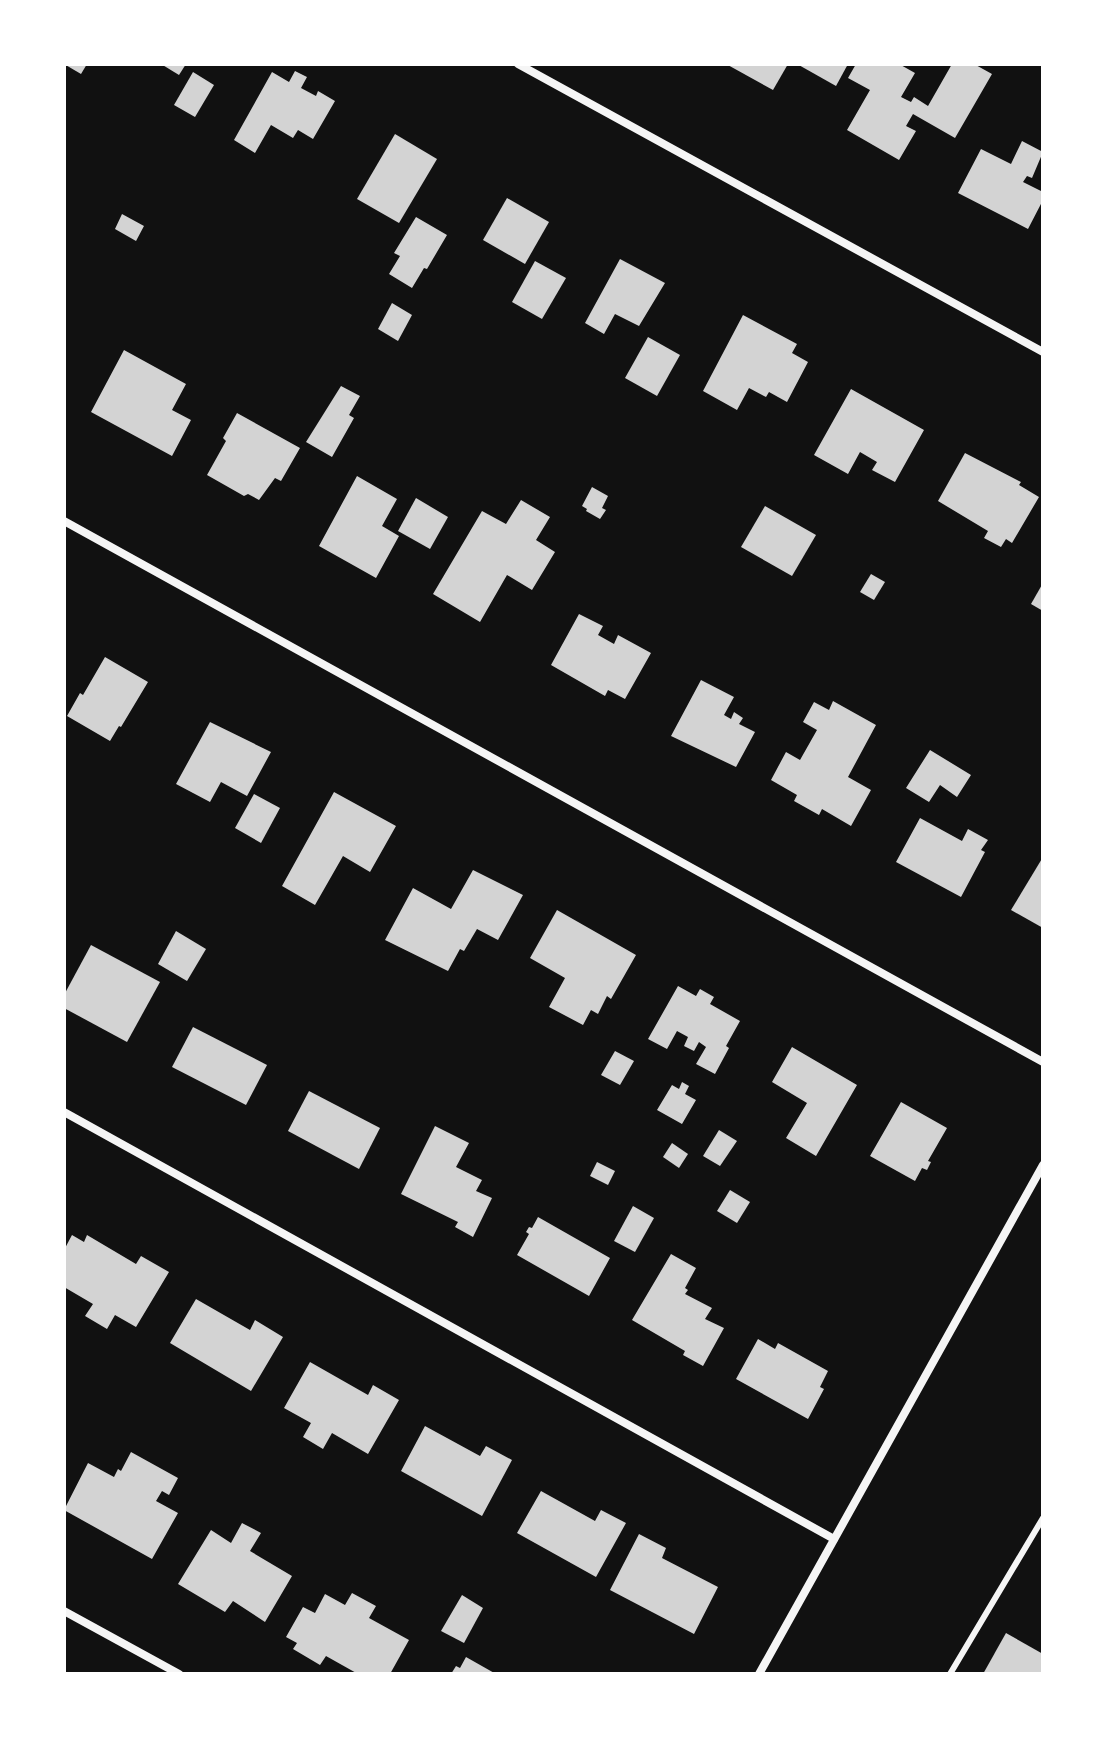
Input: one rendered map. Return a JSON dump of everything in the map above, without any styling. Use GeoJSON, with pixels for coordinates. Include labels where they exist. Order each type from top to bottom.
{"type":"FeatureCollection","features":[{"type":"Feature","properties":{"kind":"street"},"geometry":{"type":"LineString","coordinates":[[518,64],[1043,352]]}},
{"type":"Feature","properties":{"kind":"street"},"geometry":{"type":"LineString","coordinates":[[64,521],[1043,1062]]}},
{"type":"Feature","properties":{"kind":"street"},"geometry":{"type":"LineString","coordinates":[[64,1112],[834,1539]]}},
{"type":"Feature","properties":{"kind":"street"},"geometry":{"type":"LineString","coordinates":[[759,1674],[1043,1165]]}},
{"type":"Feature","properties":{"kind":"street"},"geometry":{"type":"LineString","coordinates":[[64,1611],[179,1674]]}},
{"type":"Feature","properties":{"kind":"lane"},"geometry":{"type":"LineString","coordinates":[[950,1674],[1043,1518]]}},
{"type":"Feature","properties":{"kind":"building"},"geometry":{"type":"Polygon","coordinates":[[[64,64],[87,64],[81,74],[64,64]]]}},
{"type":"Feature","properties":{"kind":"building"},"geometry":{"type":"Polygon","coordinates":[[[161,64],[186,64],[179,75],[161,64]]]}},
{"type":"Feature","properties":{"kind":"building"},"geometry":{"type":"Polygon","coordinates":[[[726,64],[788,64],[773,90],[726,64]]]}},
{"type":"Feature","properties":{"kind":"building"},"geometry":{"type":"Polygon","coordinates":[[[797,64],[848,64],[836,86],[797,64]]]}},
{"type":"Feature","properties":{"kind":"building"},"geometry":{"type":"Polygon","coordinates":[[[856,64],[899,64],[915,73],[901,97],[911,102],[914,97],[928,106],[952,64],[974,64],[992,74],[955,138],[913,114],[906,126],[916,131],[899,160],[847,130],[870,90],[848,78],[856,64]]]}},
{"type":"Feature","properties":{"kind":"building"},"geometry":{"type":"Polygon","coordinates":[[[295,71],[307,77],[301,88],[316,96],[318,91],[335,101],[313,139],[298,130],[293,138],[271,125],[255,153],[234,140],[272,72],[289,82],[295,71]]]}},
{"type":"Feature","properties":{"kind":"building"},"geometry":{"type":"Polygon","coordinates":[[[193,72],[214,85],[195,117],[174,105],[193,72]]]}},
{"type":"Feature","properties":{"kind":"building"},"geometry":{"type":"Polygon","coordinates":[[[395,134],[437,159],[399,223],[357,199],[395,134]]]}},
{"type":"Feature","properties":{"kind":"building"},"geometry":{"type":"Polygon","coordinates":[[[1022,141],[1043,152],[1032,178],[1027,176],[1023,182],[1043,192],[1043,200],[1028,229],[958,193],[981,149],[1011,164],[1022,141]]]}},
{"type":"Feature","properties":{"kind":"building"},"geometry":{"type":"Polygon","coordinates":[[[507,198],[549,222],[525,264],[483,240],[507,198]]]}},
{"type":"Feature","properties":{"kind":"building"},"geometry":{"type":"Polygon","coordinates":[[[122,214],[144,226],[136,241],[115,229],[122,214]]]}},
{"type":"Feature","properties":{"kind":"building"},"geometry":{"type":"Polygon","coordinates":[[[416,217],[447,235],[412,288],[389,274],[400,256],[394,253],[416,217]]]}},
{"type":"Feature","properties":{"kind":"building"},"geometry":{"type":"Polygon","coordinates":[[[620,259],[665,283],[639,326],[615,314],[604,334],[585,323],[620,259]]]}},
{"type":"Feature","properties":{"kind":"building"},"geometry":{"type":"Polygon","coordinates":[[[535,261],[566,278],[542,319],[512,302],[535,261]]]}},
{"type":"Feature","properties":{"kind":"building"},"geometry":{"type":"Polygon","coordinates":[[[392,303],[412,315],[398,341],[378,329],[392,303]]]}},
{"type":"Feature","properties":{"kind":"building"},"geometry":{"type":"Polygon","coordinates":[[[743,315],[797,344],[792,353],[808,362],[787,402],[769,392],[766,397],[749,388],[737,410],[703,391],[743,315]]]}},
{"type":"Feature","properties":{"kind":"building"},"geometry":{"type":"Polygon","coordinates":[[[648,337],[680,355],[657,396],[625,378],[648,337]]]}},
{"type":"Feature","properties":{"kind":"building"},"geometry":{"type":"Polygon","coordinates":[[[124,350],[186,384],[172,410],[191,420],[172,456],[91,412],[124,350]]]}},
{"type":"Feature","properties":{"kind":"building"},"geometry":{"type":"Polygon","coordinates":[[[341,386],[360,396],[349,415],[354,418],[332,457],[306,442],[341,386]]]}},
{"type":"Feature","properties":{"kind":"building"},"geometry":{"type":"Polygon","coordinates":[[[851,389],[924,430],[895,482],[872,470],[877,462],[860,452],[848,474],[814,455],[851,389]]]}},
{"type":"Feature","properties":{"kind":"building"},"geometry":{"type":"Polygon","coordinates":[[[237,413],[300,448],[281,481],[275,478],[259,500],[248,494],[244,496],[207,475],[237,413]]]}},
{"type":"Feature","properties":{"kind":"building"},"geometry":{"type":"Polygon","coordinates":[[[965,453],[1021,482],[1019,485],[1039,497],[1012,543],[1006,539],[1001,547],[984,538],[988,531],[938,501],[965,453]]]}},
{"type":"Feature","properties":{"kind":"building"},"geometry":{"type":"Polygon","coordinates":[[[357,476],[397,499],[382,526],[399,536],[376,578],[319,546],[357,476]]]}},
{"type":"Feature","properties":{"kind":"building"},"geometry":{"type":"Polygon","coordinates":[[[592,487],[608,496],[602,508],[606,510],[600,519],[582,506],[592,487]]]}},
{"type":"Feature","properties":{"kind":"building"},"geometry":{"type":"Polygon","coordinates":[[[416,498],[448,517],[430,549],[398,531],[416,498]]]}},
{"type":"Feature","properties":{"kind":"building"},"geometry":{"type":"Polygon","coordinates":[[[521,500],[550,517],[536,540],[555,552],[532,590],[507,575],[480,622],[433,594],[482,511],[506,524],[521,500]]]}},
{"type":"Feature","properties":{"kind":"building"},"geometry":{"type":"Polygon","coordinates":[[[765,506],[816,535],[792,576],[741,547],[765,506]]]}},
{"type":"Feature","properties":{"kind":"building"},"geometry":{"type":"Polygon","coordinates":[[[871,574],[885,582],[874,600],[860,592],[871,574]]]}},
{"type":"Feature","properties":{"kind":"building"},"geometry":{"type":"Polygon","coordinates":[[[1043,583],[1043,611],[1031,604],[1043,583]]]}},
{"type":"Feature","properties":{"kind":"building"},"geometry":{"type":"Polygon","coordinates":[[[579,614],[603,626],[598,635],[614,644],[618,635],[651,653],[625,699],[608,690],[605,696],[551,665],[579,614]]]}},
{"type":"Feature","properties":{"kind":"building"},"geometry":{"type":"Polygon","coordinates":[[[105,657],[148,682],[110,741],[67,716],[105,657]]]}},
{"type":"Feature","properties":{"kind":"building"},"geometry":{"type":"Polygon","coordinates":[[[701,680],[734,697],[724,715],[731,719],[734,712],[743,718],[739,724],[755,732],[736,767],[671,736],[701,680]]]}},
{"type":"Feature","properties":{"kind":"building"},"geometry":{"type":"Polygon","coordinates":[[[833,701],[876,725],[848,777],[871,790],[851,826],[822,809],[819,815],[794,801],[797,795],[771,780],[786,752],[800,760],[817,730],[803,722],[814,702],[829,710],[833,701]]]}},
{"type":"Feature","properties":{"kind":"building"},"geometry":{"type":"Polygon","coordinates":[[[210,722],[271,752],[247,796],[221,782],[210,802],[176,784],[210,722]]]}},
{"type":"Feature","properties":{"kind":"building"},"geometry":{"type":"Polygon","coordinates":[[[930,750],[971,775],[957,797],[940,785],[929,802],[906,788],[930,750]]]}},
{"type":"Feature","properties":{"kind":"building"},"geometry":{"type":"Polygon","coordinates":[[[334,792],[396,826],[370,872],[343,856],[315,905],[282,886],[334,792]]]}},
{"type":"Feature","properties":{"kind":"building"},"geometry":{"type":"Polygon","coordinates":[[[254,794],[280,808],[261,843],[235,828],[254,794]]]}},
{"type":"Feature","properties":{"kind":"building"},"geometry":{"type":"Polygon","coordinates":[[[920,818],[962,841],[968,829],[988,840],[981,850],[985,852],[961,897],[896,862],[920,818]]]}},
{"type":"Feature","properties":{"kind":"building"},"geometry":{"type":"Polygon","coordinates":[[[1043,857],[1043,928],[1011,910],[1043,857]]]}},
{"type":"Feature","properties":{"kind":"building"},"geometry":{"type":"Polygon","coordinates":[[[473,870],[523,895],[498,940],[477,929],[464,951],[460,949],[448,971],[385,940],[413,888],[451,909],[473,870]]]}},
{"type":"Feature","properties":{"kind":"building"},"geometry":{"type":"Polygon","coordinates":[[[557,910],[636,955],[611,999],[607,996],[598,1014],[591,1010],[583,1025],[549,1007],[565,978],[530,958],[557,910]]]}},
{"type":"Feature","properties":{"kind":"building"},"geometry":{"type":"Polygon","coordinates":[[[176,931],[206,949],[187,981],[158,964],[176,931]]]}},
{"type":"Feature","properties":{"kind":"building"},"geometry":{"type":"Polygon","coordinates":[[[91,945],[160,982],[127,1042],[64,1008],[64,995],[91,945]]]}},
{"type":"Feature","properties":{"kind":"building"},"geometry":{"type":"Polygon","coordinates":[[[678,986],[696,996],[700,989],[714,997],[710,1004],[740,1021],[715,1074],[696,1064],[706,1047],[699,1042],[694,1051],[684,1046],[688,1037],[677,1031],[667,1049],[648,1039],[678,986]]]}},
{"type":"Feature","properties":{"kind":"building"},"geometry":{"type":"Polygon","coordinates":[[[193,1027],[267,1065],[246,1105],[172,1067],[193,1027]]]}},
{"type":"Feature","properties":{"kind":"building"},"geometry":{"type":"Polygon","coordinates":[[[792,1047],[857,1085],[816,1156],[786,1138],[807,1103],[772,1082],[792,1047]]]}},
{"type":"Feature","properties":{"kind":"building"},"geometry":{"type":"Polygon","coordinates":[[[615,1051],[634,1061],[620,1085],[601,1075],[615,1051]]]}},
{"type":"Feature","properties":{"kind":"building"},"geometry":{"type":"Polygon","coordinates":[[[682,1082],[689,1086],[685,1094],[696,1100],[682,1124],[657,1110],[672,1085],[679,1089],[682,1082]]]}},
{"type":"Feature","properties":{"kind":"building"},"geometry":{"type":"Polygon","coordinates":[[[309,1091],[380,1128],[359,1169],[288,1131],[309,1091]]]}},
{"type":"Feature","properties":{"kind":"building"},"geometry":{"type":"Polygon","coordinates":[[[901,1102],[947,1128],[928,1161],[931,1162],[927,1170],[922,1168],[915,1181],[870,1156],[901,1102]]]}},
{"type":"Feature","properties":{"kind":"building"},"geometry":{"type":"Polygon","coordinates":[[[435,1126],[469,1143],[456,1167],[482,1180],[476,1191],[492,1198],[473,1237],[455,1227],[458,1222],[401,1194],[435,1126]]]}},
{"type":"Feature","properties":{"kind":"building"},"geometry":{"type":"Polygon","coordinates":[[[719,1130],[737,1141],[720,1166],[703,1156],[719,1130]]]}},
{"type":"Feature","properties":{"kind":"building"},"geometry":{"type":"Polygon","coordinates":[[[672,1143],[688,1154],[679,1168],[663,1157],[672,1143]]]}},
{"type":"Feature","properties":{"kind":"building"},"geometry":{"type":"Polygon","coordinates":[[[597,1162],[615,1171],[608,1185],[590,1176],[597,1162]]]}},
{"type":"Feature","properties":{"kind":"building"},"geometry":{"type":"Polygon","coordinates":[[[730,1190],[750,1202],[737,1223],[717,1211],[730,1190]]]}},
{"type":"Feature","properties":{"kind":"building"},"geometry":{"type":"Polygon","coordinates":[[[633,1206],[654,1218],[635,1252],[614,1241],[633,1206]]]}},
{"type":"Feature","properties":{"kind":"building"},"geometry":{"type":"Polygon","coordinates":[[[538,1217],[610,1258],[589,1296],[517,1255],[529,1234],[526,1232],[538,1217]]]}},
{"type":"Feature","properties":{"kind":"building"},"geometry":{"type":"Polygon","coordinates":[[[72,1235],[84,1242],[87,1235],[136,1264],[141,1256],[169,1272],[136,1327],[115,1315],[107,1329],[85,1316],[93,1304],[64,1287],[64,1250],[72,1235]]]}},
{"type":"Feature","properties":{"kind":"building"},"geometry":{"type":"Polygon","coordinates":[[[671,1254],[696,1268],[685,1294],[712,1308],[705,1319],[724,1328],[703,1366],[683,1355],[685,1351],[632,1320],[671,1254]]]}},
{"type":"Feature","properties":{"kind":"building"},"geometry":{"type":"Polygon","coordinates":[[[196,1299],[250,1330],[255,1320],[283,1337],[251,1391],[170,1343],[196,1299]]]}},
{"type":"Feature","properties":{"kind":"building"},"geometry":{"type":"Polygon","coordinates":[[[758,1339],[775,1349],[778,1343],[828,1371],[820,1387],[824,1389],[808,1419],[736,1379],[758,1339]]]}},
{"type":"Feature","properties":{"kind":"building"},"geometry":{"type":"Polygon","coordinates":[[[310,1362],[368,1395],[373,1385],[399,1400],[368,1454],[332,1433],[323,1449],[303,1437],[311,1423],[284,1408],[310,1362]]]}},
{"type":"Feature","properties":{"kind":"building"},"geometry":{"type":"Polygon","coordinates":[[[425,1426],[480,1456],[486,1446],[512,1460],[482,1516],[401,1471],[425,1426]]]}},
{"type":"Feature","properties":{"kind":"building"},"geometry":{"type":"Polygon","coordinates":[[[131,1452],[178,1478],[169,1495],[162,1491],[156,1501],[178,1513],[152,1559],[64,1510],[88,1463],[114,1477],[118,1469],[121,1471],[131,1452]]]}},
{"type":"Feature","properties":{"kind":"building"},"geometry":{"type":"Polygon","coordinates":[[[541,1491],[595,1521],[601,1510],[626,1523],[596,1577],[517,1533],[541,1491]]]}},
{"type":"Feature","properties":{"kind":"building"},"geometry":{"type":"Polygon","coordinates":[[[242,1523],[261,1533],[250,1551],[292,1576],[265,1622],[233,1601],[225,1612],[178,1584],[211,1530],[231,1543],[242,1523]]]}},
{"type":"Feature","properties":{"kind":"building"},"geometry":{"type":"Polygon","coordinates":[[[639,1534],[666,1548],[662,1558],[718,1587],[694,1634],[610,1590],[639,1534]]]}},
{"type":"Feature","properties":{"kind":"building"},"geometry":{"type":"Polygon","coordinates":[[[352,1593],[376,1606],[369,1618],[409,1640],[390,1674],[358,1674],[326,1656],[320,1665],[293,1649],[297,1643],[286,1637],[303,1607],[315,1613],[325,1594],[345,1605],[352,1593]]]}},
{"type":"Feature","properties":{"kind":"building"},"geometry":{"type":"Polygon","coordinates":[[[462,1595],[483,1608],[464,1643],[441,1631],[462,1595]]]}},
{"type":"Feature","properties":{"kind":"building"},"geometry":{"type":"Polygon","coordinates":[[[1006,1633],[1043,1654],[1043,1674],[983,1674],[1006,1633]]]}},
{"type":"Feature","properties":{"kind":"building"},"geometry":{"type":"Polygon","coordinates":[[[466,1657],[496,1674],[451,1674],[456,1666],[460,1668],[466,1657]]]}}]}
